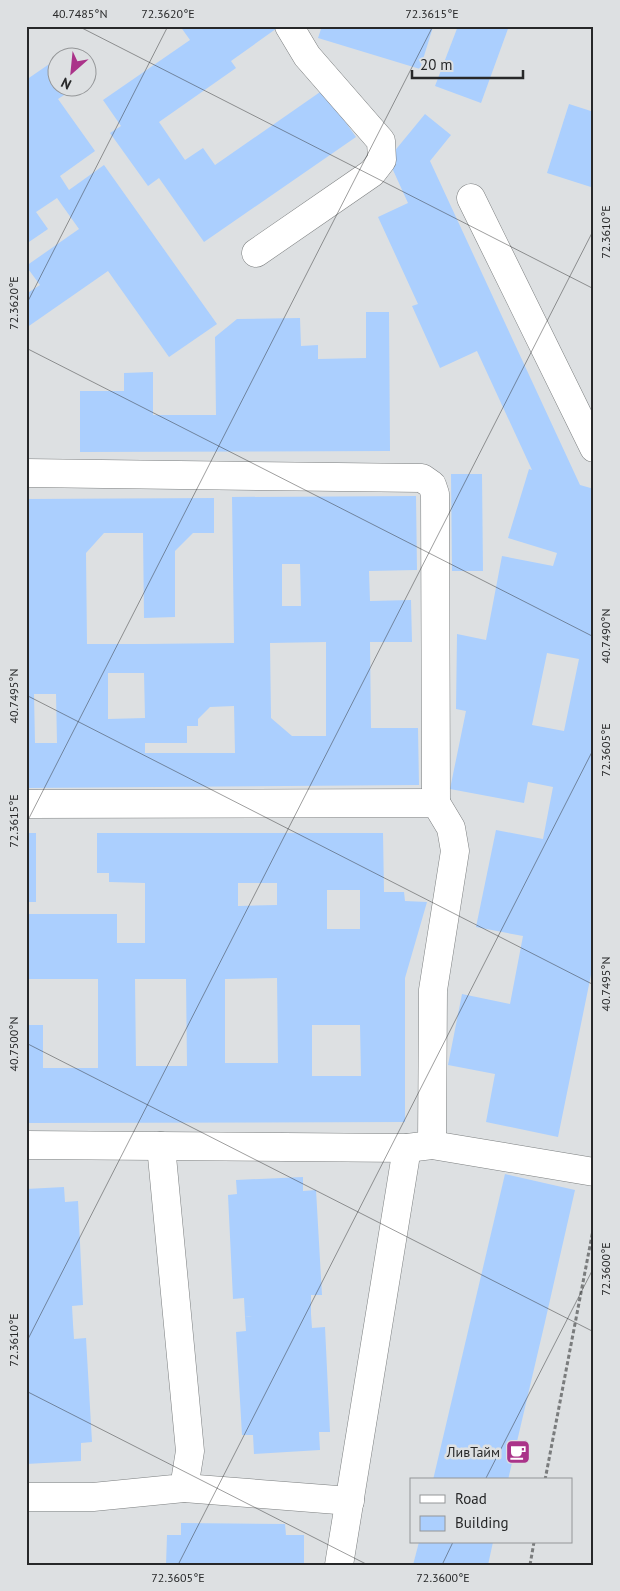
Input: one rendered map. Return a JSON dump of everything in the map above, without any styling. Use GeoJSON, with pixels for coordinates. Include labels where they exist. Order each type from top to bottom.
{"type":"FeatureCollection","features":[{"type":"Feature","properties":{"kind":"street"},"geometry":{"type":"LineString","coordinates":[[256,253],[372,174],[382,160],[381,142],[307,56],[289,26]]}},
{"type":"Feature","properties":{"kind":"street"},"geometry":{"type":"LineString","coordinates":[[471,198],[594,448]]}},
{"type":"Feature","properties":{"kind":"street"},"geometry":{"type":"LineString","coordinates":[[26,473],[422,478],[432,484],[435,504],[436,803],[452,828],[455,851],[433,990],[420,1147],[339,1565]]}},
{"type":"Feature","properties":{"kind":"street"},"geometry":{"type":"LineString","coordinates":[[26,804],[436,803]]}},
{"type":"Feature","properties":{"kind":"street"},"geometry":{"type":"LineString","coordinates":[[26,1145],[420,1147],[594,1172]]}},
{"type":"Feature","properties":{"kind":"street"},"geometry":{"type":"LineString","coordinates":[[161,1146],[190,1450],[184,1488]]}},
{"type":"Feature","properties":{"kind":"street"},"geometry":{"type":"LineString","coordinates":[[26,1497],[93,1497],[184,1488],[350,1501]]}},
{"type":"Feature","properties":{"kind":"path"},"geometry":{"type":"LineString","coordinates":[[546,1478],[594,1225]]}},
{"type":"Feature","properties":{"kind":"path"},"geometry":{"type":"LineString","coordinates":[[530,1565],[534,1544]]}},
{"type":"Feature","properties":{"kind":"building"},"geometry":{"type":"Polygon","coordinates":[[[180,26],[280,26],[231,61],[236,68],[159,122],[185,160],[203,148],[215,165],[323,90],[356,137],[204,242],[159,178],[148,186],[110,133],[121,126],[103,100],[190,40],[180,26]]]}},
{"type":"Feature","properties":{"kind":"building"},"geometry":{"type":"Polygon","coordinates":[[[322,26],[433,27],[420,69],[318,38],[322,26]]]}},
{"type":"Feature","properties":{"kind":"building"},"geometry":{"type":"Polygon","coordinates":[[[458,26],[509,26],[481,103],[435,86],[458,26]]]}},
{"type":"Feature","properties":{"kind":"building"},"geometry":{"type":"Polygon","coordinates":[[[48,65],[48,98],[60,98],[58,99],[95,151],[60,176],[69,190],[104,165],[217,324],[169,357],[108,271],[26,328],[26,294],[40,285],[26,266],[79,229],[57,198],[36,212],[48,229],[26,244],[26,80],[48,65]]]}},
{"type":"Feature","properties":{"kind":"building"},"geometry":{"type":"Polygon","coordinates":[[[569,104],[594,112],[594,188],[547,173],[569,104]]]}},
{"type":"Feature","properties":{"kind":"building"},"geometry":{"type":"Polygon","coordinates":[[[425,114],[451,135],[430,161],[580,485],[594,489],[594,960],[558,1137],[486,1122],[495,1074],[448,1065],[462,994],[510,1004],[523,936],[476,927],[496,830],[543,839],[553,787],[528,782],[524,803],[450,789],[466,711],[456,709],[457,634],[486,640],[502,556],[553,566],[557,553],[508,538],[529,469],[532,470],[477,351],[440,368],[412,306],[418,304],[378,217],[408,203],[388,159],[425,114]],[[547,653],[532,725],[564,731],[579,659],[547,653]]]}},
{"type":"Feature","properties":{"kind":"building"},"geometry":{"type":"Polygon","coordinates":[[[366,312],[389,312],[390,451],[80,452],[80,391],[124,391],[124,373],[153,372],[153,415],[216,415],[215,337],[237,319],[300,318],[301,346],[318,345],[318,359],[366,358],[366,312]]]}},
{"type":"Feature","properties":{"kind":"building"},"geometry":{"type":"Polygon","coordinates":[[[451,474],[482,474],[483,571],[452,571],[451,474]]]}},
{"type":"Feature","properties":{"kind":"building"},"geometry":{"type":"Polygon","coordinates":[[[416,496],[417,570],[369,571],[370,601],[411,600],[412,642],[370,642],[371,728],[418,728],[419,785],[26,788],[26,499],[214,498],[214,533],[193,533],[175,551],[175,617],[144,618],[143,533],[104,533],[86,553],[87,644],[144,644],[234,643],[232,497],[416,496]],[[282,564],[282,606],[301,606],[300,564],[282,564]],[[326,642],[270,643],[271,718],[292,736],[326,736],[326,642]],[[108,673],[108,719],[145,718],[144,673],[108,673]],[[34,694],[35,743],[57,743],[56,694],[34,694]],[[234,706],[210,707],[198,719],[198,726],[187,726],[187,743],[145,743],[145,753],[235,753],[234,706]]]}},
{"type":"Feature","properties":{"kind":"building"},"geometry":{"type":"Polygon","coordinates":[[[26,833],[36,833],[36,902],[26,902],[26,833]]]}},
{"type":"Feature","properties":{"kind":"building"},"geometry":{"type":"Polygon","coordinates":[[[97,833],[383,833],[384,892],[404,892],[405,901],[427,902],[405,978],[405,1122],[26,1123],[26,1025],[43,1025],[43,1068],[98,1068],[98,979],[26,979],[26,914],[117,914],[117,943],[145,943],[145,883],[109,882],[109,873],[97,873],[97,833]],[[238,883],[238,906],[277,905],[277,883],[238,883]],[[327,890],[327,929],[360,929],[360,890],[327,890]],[[277,978],[225,979],[225,1063],[278,1063],[277,978]],[[135,979],[136,1066],[187,1066],[186,979],[135,979]],[[312,1025],[312,1076],[361,1076],[360,1025],[312,1025]]]}},
{"type":"Feature","properties":{"kind":"building"},"geometry":{"type":"Polygon","coordinates":[[[505,1174],[575,1190],[508,1478],[433,1478],[505,1174]]]}},
{"type":"Feature","properties":{"kind":"building"},"geometry":{"type":"Polygon","coordinates":[[[303,1177],[303,1191],[316,1190],[322,1295],[311,1295],[312,1328],[325,1327],[330,1432],[319,1432],[320,1450],[254,1454],[253,1435],[242,1435],[236,1332],[246,1331],[244,1298],[233,1299],[228,1195],[237,1194],[236,1180],[303,1177]]]}},
{"type":"Feature","properties":{"kind":"building"},"geometry":{"type":"Polygon","coordinates":[[[64,1187],[65,1202],[78,1201],[83,1305],[72,1306],[73,1324],[74,1339],[86,1338],[92,1442],[81,1443],[81,1461],[26,1464],[26,1189],[64,1187]]]}},
{"type":"Feature","properties":{"kind":"building"},"geometry":{"type":"Polygon","coordinates":[[[181,1523],[285,1524],[286,1535],[304,1535],[304,1565],[166,1565],[167,1535],[181,1535],[181,1523]]]}},
{"type":"Feature","properties":{"kind":"building"},"geometry":{"type":"Polygon","coordinates":[[[418,1544],[493,1544],[488,1565],[413,1565],[418,1544]]]}},
{"type":"Feature","properties":{"kind":"place","name":"ЛивТайм"},"geometry":{"type":"Point","coordinates":[518,1452]}}]}
